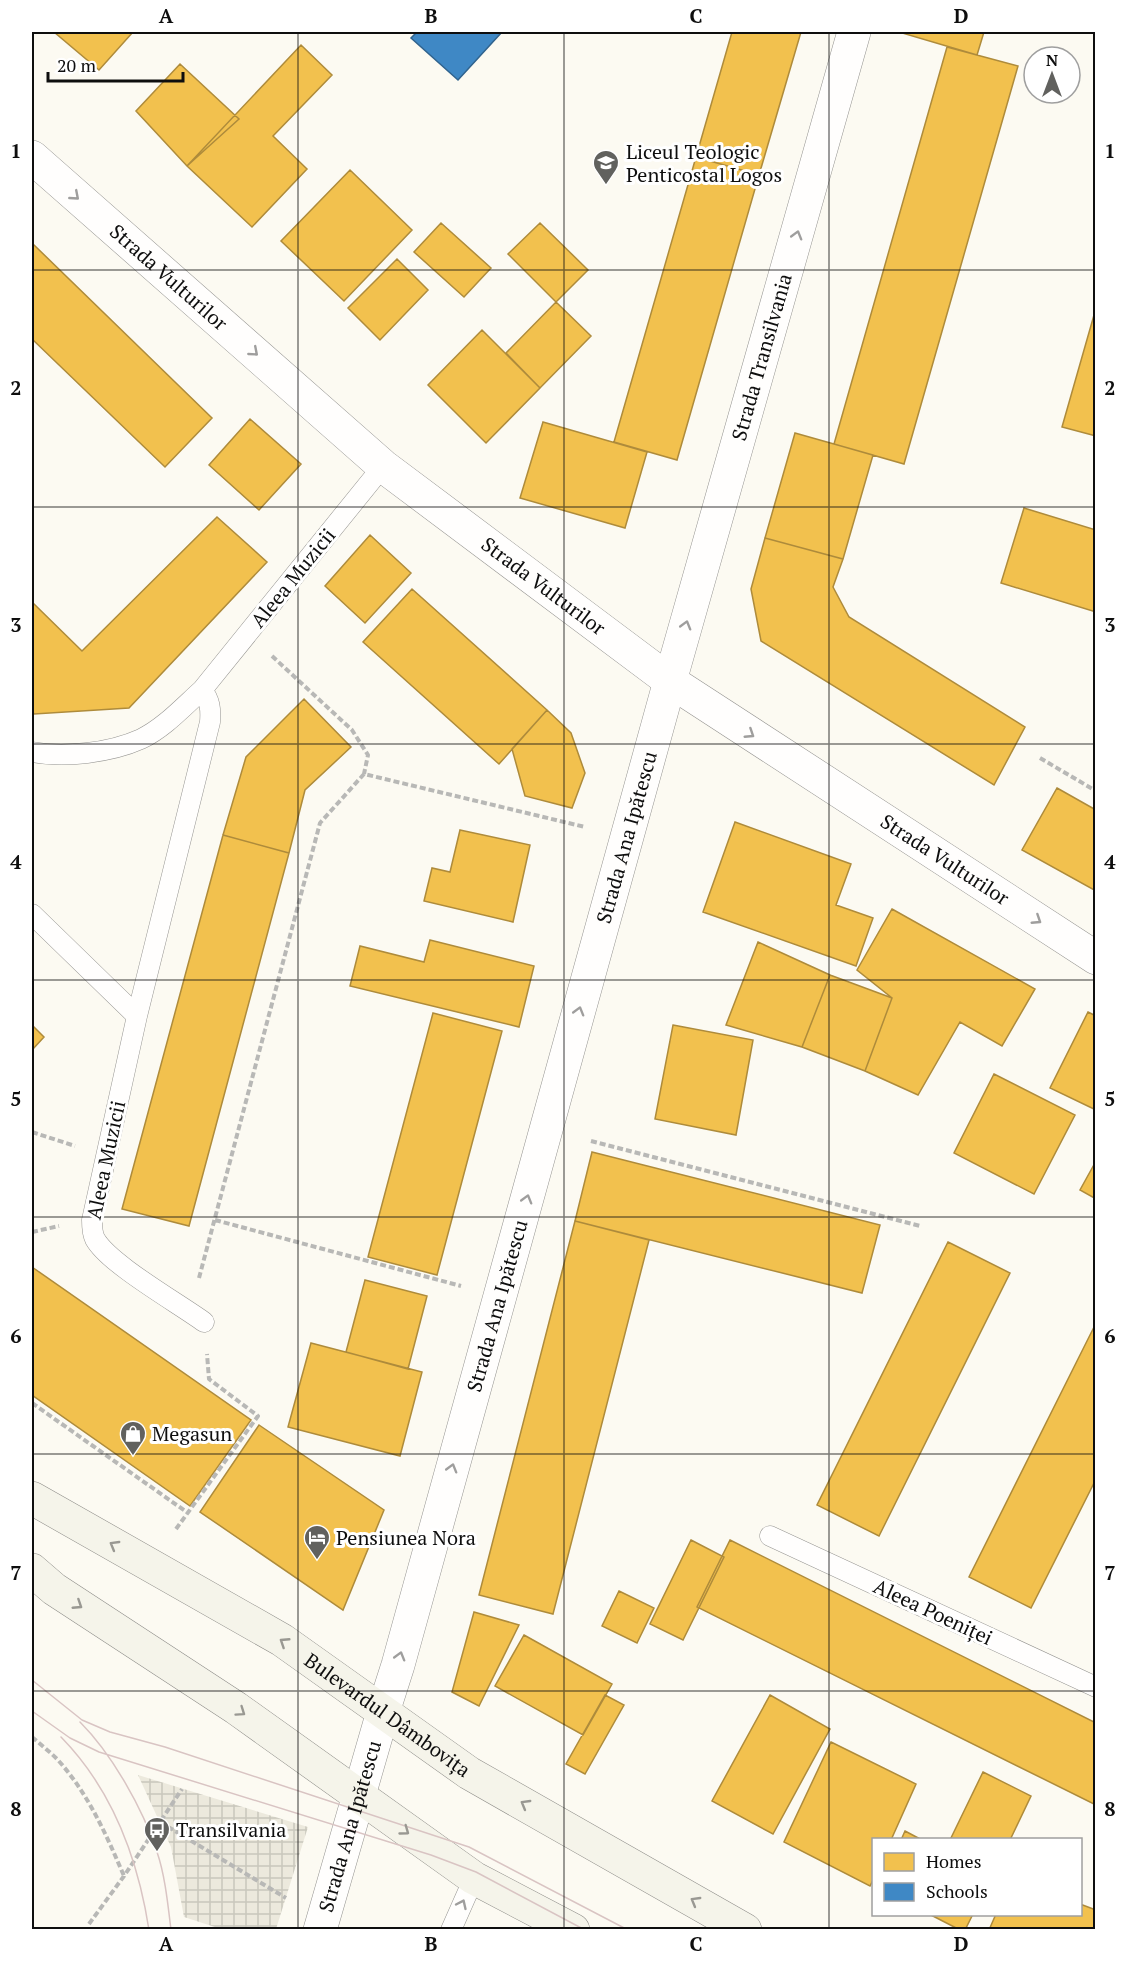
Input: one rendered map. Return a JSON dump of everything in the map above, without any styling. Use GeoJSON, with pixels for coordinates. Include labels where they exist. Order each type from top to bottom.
{"type":"FeatureCollection","features":[{"type":"Feature","properties":{"kind":"main road","name":"Bulevardul Dâmbovița"},"geometry":{"type":"LineString","coordinates":[[32,1498],[282,1640],[469,1773],[746,1929]]}},
{"type":"Feature","properties":{"kind":"main road"},"geometry":{"type":"LineString","coordinates":[[32,1570],[54,1588],[236,1708],[474,1878],[573,1929]]}},
{"type":"Feature","properties":{"kind":"street","name":"Strada Transilvania"},"geometry":{"type":"LineString","coordinates":[[670,681],[854,32]]}},
{"type":"Feature","properties":{"kind":"street","name":"Strada Vulturilor"},"geometry":{"type":"LineString","coordinates":[[32,157],[383,466],[670,681],[1095,958]]}},
{"type":"Feature","properties":{"kind":"street","name":"Strada Ana Ipătescu"},"geometry":{"type":"LineString","coordinates":[[320,1929],[398,1665],[670,681]]}},
{"type":"Feature","properties":{"kind":"lane","name":"Aleea Muzicii"},"geometry":{"type":"LineString","coordinates":[[32,752],[68,754],[94,751],[141,739],[168,721],[202,690],[383,466]]}},
{"type":"Feature","properties":{"kind":"lane","name":"Aleea Muzicii"},"geometry":{"type":"LineString","coordinates":[[197,1317],[119,1264],[104,1251],[92,1232],[92,1220],[137,1016],[210,722],[211,708],[202,690]]}},
{"type":"Feature","properties":{"kind":"lane"},"geometry":{"type":"LineString","coordinates":[[32,914],[137,1016]]}},
{"type":"Feature","properties":{"kind":"lane","name":"Aleea Poeniței"},"geometry":{"type":"LineString","coordinates":[[770,1536],[1095,1687]]}},
{"type":"Feature","properties":{"kind":"lane"},"geometry":{"type":"LineString","coordinates":[[451,1929],[474,1878]]}},
{"type":"Feature","properties":{"kind":"path"},"geometry":{"type":"LineString","coordinates":[[176,1529],[258,1416],[209,1379],[197,1317],[215,1220],[320,823],[364,774],[368,755],[352,730],[247,634]]}},
{"type":"Feature","properties":{"kind":"path"},"geometry":{"type":"LineString","coordinates":[[1040,758],[1095,791]]}},
{"type":"Feature","properties":{"kind":"path"},"geometry":{"type":"LineString","coordinates":[[364,774],[585,827]]}},
{"type":"Feature","properties":{"kind":"path"},"geometry":{"type":"LineString","coordinates":[[32,1132],[106,1156]]}},
{"type":"Feature","properties":{"kind":"path"},"geometry":{"type":"LineString","coordinates":[[591,1141],[920,1226]]}},
{"type":"Feature","properties":{"kind":"path"},"geometry":{"type":"LineString","coordinates":[[215,1220],[465,1287]]}},
{"type":"Feature","properties":{"kind":"path"},"geometry":{"type":"LineString","coordinates":[[32,1403],[188,1513]]}},
{"type":"Feature","properties":{"kind":"path"},"geometry":{"type":"LineString","coordinates":[[32,1737],[56,1757],[81,1790],[101,1823],[124,1876]]}},
{"type":"Feature","properties":{"kind":"path"},"geometry":{"type":"LineString","coordinates":[[89,1924],[183,1789]]}},
{"type":"Feature","properties":{"kind":"path"},"geometry":{"type":"LineString","coordinates":[[160,1822],[286,1898]]}},
{"type":"Feature","properties":{"kind":"shaded area"},"geometry":{"type":"Polygon","coordinates":[[[138,1775],[308,1827],[276,1929],[221,1929],[184,1917],[171,1847],[138,1775]]]}},
{"type":"Feature","properties":{"kind":"building: Homes"},"geometry":{"type":"Polygon","coordinates":[[[54,32],[133,32],[99,70],[54,32]]]}},
{"type":"Feature","properties":{"kind":"building: Homes"},"geometry":{"type":"Polygon","coordinates":[[[732,32],[801,32],[759,175],[696,157],[732,32]]]}},
{"type":"Feature","properties":{"kind":"building: Homes"},"geometry":{"type":"Polygon","coordinates":[[[903,32],[984,32],[977,55],[903,32]]]}},
{"type":"Feature","properties":{"kind":"building: Homes"},"geometry":{"type":"Polygon","coordinates":[[[301,45],[332,75],[273,136],[307,169],[252,227],[187,166],[301,45]]]}},
{"type":"Feature","properties":{"kind":"building: Homes"},"geometry":{"type":"Polygon","coordinates":[[[947,47],[1018,66],[904,464],[834,444],[947,47]]]}},
{"type":"Feature","properties":{"kind":"building: Homes"},"geometry":{"type":"Polygon","coordinates":[[[180,64],[239,119],[187,166],[136,111],[180,64]]]}},
{"type":"Feature","properties":{"kind":"building: Homes"},"geometry":{"type":"Polygon","coordinates":[[[696,157],[759,175],[677,460],[614,442],[696,157]]]}},
{"type":"Feature","properties":{"kind":"building: Homes"},"geometry":{"type":"Polygon","coordinates":[[[350,170],[412,230],[344,301],[281,241],[350,170]]]}},
{"type":"Feature","properties":{"kind":"building: Homes"},"geometry":{"type":"Polygon","coordinates":[[[441,223],[491,268],[464,297],[414,252],[441,223]]]}},
{"type":"Feature","properties":{"kind":"building: Homes"},"geometry":{"type":"Polygon","coordinates":[[[540,223],[588,270],[556,302],[508,254],[540,223]]]}},
{"type":"Feature","properties":{"kind":"building: Homes"},"geometry":{"type":"Polygon","coordinates":[[[33,244],[212,418],[165,467],[32,339],[33,244]]]}},
{"type":"Feature","properties":{"kind":"building: Homes"},"geometry":{"type":"Polygon","coordinates":[[[397,259],[428,290],[380,340],[348,308],[397,259]]]}},
{"type":"Feature","properties":{"kind":"building: Homes"},"geometry":{"type":"Polygon","coordinates":[[[556,302],[591,336],[540,388],[506,353],[556,302]]]}},
{"type":"Feature","properties":{"kind":"building: Homes"},"geometry":{"type":"Polygon","coordinates":[[[1096,308],[1096,436],[1062,427],[1096,308]]]}},
{"type":"Feature","properties":{"kind":"building: Homes"},"geometry":{"type":"Polygon","coordinates":[[[482,330],[540,388],[486,443],[428,385],[482,330]]]}},
{"type":"Feature","properties":{"kind":"building: Homes"},"geometry":{"type":"Polygon","coordinates":[[[250,419],[301,464],[259,510],[209,465],[250,419]]]}},
{"type":"Feature","properties":{"kind":"building: Homes"},"geometry":{"type":"Polygon","coordinates":[[[543,422],[647,452],[625,528],[520,498],[543,422]]]}},
{"type":"Feature","properties":{"kind":"building: Homes"},"geometry":{"type":"Polygon","coordinates":[[[795,433],[873,455],[843,559],[765,538],[795,433]]]}},
{"type":"Feature","properties":{"kind":"building: Homes"},"geometry":{"type":"Polygon","coordinates":[[[1024,508],[1096,530],[1096,612],[1001,583],[1024,508]]]}},
{"type":"Feature","properties":{"kind":"building: Homes"},"geometry":{"type":"Polygon","coordinates":[[[217,517],[267,562],[129,708],[34,714],[32,711],[32,602],[82,651],[217,517]]]}},
{"type":"Feature","properties":{"kind":"building: Homes"},"geometry":{"type":"Polygon","coordinates":[[[370,535],[411,573],[365,623],[325,586],[370,535]]]}},
{"type":"Feature","properties":{"kind":"building: Homes"},"geometry":{"type":"Polygon","coordinates":[[[765,538],[843,559],[833,587],[849,617],[1025,727],[994,785],[761,641],[751,589],[765,538]]]}},
{"type":"Feature","properties":{"kind":"building: Homes"},"geometry":{"type":"Polygon","coordinates":[[[412,589],[547,710],[499,764],[363,642],[412,589]]]}},
{"type":"Feature","properties":{"kind":"building: Homes"},"geometry":{"type":"Polygon","coordinates":[[[304,699],[351,747],[305,790],[289,853],[223,835],[246,757],[304,699]]]}},
{"type":"Feature","properties":{"kind":"building: Homes"},"geometry":{"type":"Polygon","coordinates":[[[547,710],[571,733],[585,773],[572,808],[525,796],[512,749],[547,710]]]}},
{"type":"Feature","properties":{"kind":"building: Homes"},"geometry":{"type":"Polygon","coordinates":[[[1057,788],[1096,810],[1096,891],[1022,850],[1057,788]]]}},
{"type":"Feature","properties":{"kind":"building: Homes"},"geometry":{"type":"Polygon","coordinates":[[[735,822],[851,864],[836,905],[873,918],[856,966],[703,912],[735,822]]]}},
{"type":"Feature","properties":{"kind":"building: Homes"},"geometry":{"type":"Polygon","coordinates":[[[460,830],[530,845],[513,922],[424,901],[432,868],[450,872],[460,830]]]}},
{"type":"Feature","properties":{"kind":"building: Homes"},"geometry":{"type":"Polygon","coordinates":[[[223,835],[289,853],[189,1226],[122,1209],[223,835]]]}},
{"type":"Feature","properties":{"kind":"building: Homes"},"geometry":{"type":"Polygon","coordinates":[[[892,909],[1035,989],[1002,1046],[960,1022],[918,1095],[865,1071],[892,998],[857,970],[892,909]]]}},
{"type":"Feature","properties":{"kind":"building: Homes"},"geometry":{"type":"Polygon","coordinates":[[[430,940],[534,966],[519,1027],[350,986],[360,946],[424,962],[430,940]]]}},
{"type":"Feature","properties":{"kind":"building: Homes"},"geometry":{"type":"Polygon","coordinates":[[[758,942],[830,975],[802,1047],[726,1025],[758,942]]]}},
{"type":"Feature","properties":{"kind":"building: Homes"},"geometry":{"type":"Polygon","coordinates":[[[830,975],[892,998],[865,1071],[802,1047],[830,975]]]}},
{"type":"Feature","properties":{"kind":"building: Homes"},"geometry":{"type":"Polygon","coordinates":[[[1088,1012],[1096,1016],[1096,1110],[1050,1088],[1088,1012]]]}},
{"type":"Feature","properties":{"kind":"building: Homes"},"geometry":{"type":"Polygon","coordinates":[[[433,1013],[502,1031],[437,1275],[368,1257],[433,1013]]]}},
{"type":"Feature","properties":{"kind":"building: Homes"},"geometry":{"type":"Polygon","coordinates":[[[32,1025],[44,1037],[32,1050],[32,1025]]]}},
{"type":"Feature","properties":{"kind":"building: Homes"},"geometry":{"type":"Polygon","coordinates":[[[673,1025],[753,1040],[736,1135],[655,1119],[673,1025]]]}},
{"type":"Feature","properties":{"kind":"building: Homes"},"geometry":{"type":"Polygon","coordinates":[[[994,1074],[1075,1115],[1034,1194],[954,1153],[994,1074]]]}},
{"type":"Feature","properties":{"kind":"building: Homes"},"geometry":{"type":"Polygon","coordinates":[[[592,1152],[880,1225],[862,1293],[575,1221],[592,1152]]]}},
{"type":"Feature","properties":{"kind":"building: Homes"},"geometry":{"type":"Polygon","coordinates":[[[1096,1161],[1096,1199],[1080,1190],[1096,1161]]]}},
{"type":"Feature","properties":{"kind":"building: Homes"},"geometry":{"type":"Polygon","coordinates":[[[575,1221],[649,1240],[553,1614],[479,1595],[575,1221]]]}},
{"type":"Feature","properties":{"kind":"building: Homes"},"geometry":{"type":"Polygon","coordinates":[[[948,1242],[1010,1273],[879,1536],[817,1505],[948,1242]]]}},
{"type":"Feature","properties":{"kind":"building: Homes"},"geometry":{"type":"Polygon","coordinates":[[[32,1267],[251,1420],[190,1506],[32,1395],[32,1267]]]}},
{"type":"Feature","properties":{"kind":"building: Homes"},"geometry":{"type":"Polygon","coordinates":[[[365,1280],[427,1296],[408,1369],[346,1352],[365,1280]]]}},
{"type":"Feature","properties":{"kind":"building: Homes"},"geometry":{"type":"Polygon","coordinates":[[[1096,1323],[1096,1479],[1031,1608],[969,1577],[1096,1323]]]}},
{"type":"Feature","properties":{"kind":"building: Homes"},"geometry":{"type":"Polygon","coordinates":[[[311,1343],[422,1372],[400,1456],[288,1427],[311,1343]]]}},
{"type":"Feature","properties":{"kind":"building: Homes","name":"Pensiunea Nora"},"geometry":{"type":"Polygon","coordinates":[[[259,1425],[384,1510],[343,1610],[200,1512],[259,1425]]]}},
{"type":"Feature","properties":{"kind":"building: Homes"},"geometry":{"type":"Polygon","coordinates":[[[691,1540],[724,1557],[683,1640],[650,1624],[691,1540]]]}},
{"type":"Feature","properties":{"kind":"building: Homes"},"geometry":{"type":"Polygon","coordinates":[[[730,1540],[1096,1723],[1096,1805],[697,1607],[730,1540]]]}},
{"type":"Feature","properties":{"kind":"building: Homes"},"geometry":{"type":"Polygon","coordinates":[[[619,1591],[654,1608],[637,1643],[602,1626],[619,1591]]]}},
{"type":"Feature","properties":{"kind":"building: Homes"},"geometry":{"type":"Polygon","coordinates":[[[474,1612],[519,1625],[479,1706],[452,1692],[474,1612]]]}},
{"type":"Feature","properties":{"kind":"building: Homes"},"geometry":{"type":"Polygon","coordinates":[[[524,1635],[612,1684],[583,1735],[495,1686],[524,1635]]]}},
{"type":"Feature","properties":{"kind":"building: Homes"},"geometry":{"type":"Polygon","coordinates":[[[605,1695],[624,1705],[585,1774],[566,1764],[605,1695]]]}},
{"type":"Feature","properties":{"kind":"building: Homes"},"geometry":{"type":"Polygon","coordinates":[[[770,1695],[830,1729],[773,1834],[712,1801],[770,1695]]]}},
{"type":"Feature","properties":{"kind":"building: Homes"},"geometry":{"type":"Polygon","coordinates":[[[831,1742],[916,1784],[892,1838],[872,1838],[872,1882],[870,1886],[784,1842],[831,1742]]]}},
{"type":"Feature","properties":{"kind":"building: Homes"},"geometry":{"type":"Polygon","coordinates":[[[983,1772],[1031,1796],[1011,1838],[951,1838],[983,1772]]]}},
{"type":"Feature","properties":{"kind":"building: Homes"},"geometry":{"type":"Polygon","coordinates":[[[905,1831],[918,1838],[902,1838],[905,1831]]]}},
{"type":"Feature","properties":{"kind":"building: Homes"},"geometry":{"type":"Polygon","coordinates":[[[1082,1905],[1096,1910],[1096,1930],[989,1930],[995,1916],[1082,1916],[1082,1905]]]}},
{"type":"Feature","properties":{"kind":"building: Homes"},"geometry":{"type":"Polygon","coordinates":[[[933,1916],[972,1916],[965,1930],[960,1930],[933,1916]]]}},
{"type":"Feature","properties":{"kind":"building: Schools"},"geometry":{"type":"Polygon","coordinates":[[[417,32],[502,32],[458,80],[411,38],[417,32]]]}},
{"type":"Feature","properties":{"kind":"tram line"},"geometry":{"type":"LineString","coordinates":[[32,1680],[82,1720],[110,1732],[165,1747],[469,1847],[628,1930]]}},
{"type":"Feature","properties":{"kind":"tram line"},"geometry":{"type":"LineString","coordinates":[[32,1711],[70,1738],[99,1752],[431,1855],[476,1872],[585,1930]]}},
{"type":"Feature","properties":{"kind":"tram line"},"geometry":{"type":"LineString","coordinates":[[80,1722],[115,1766],[144,1818],[162,1870],[171,1930]]}},
{"type":"Feature","properties":{"kind":"tram line"},"geometry":{"type":"LineString","coordinates":[[61,1737],[95,1779],[120,1826],[138,1877],[149,1930]]}},
{"type":"Feature","properties":{"kind":"place","name":"Liceul Teologic Penticostal Logos"},"geometry":{"type":"Point","coordinates":[606,186]}},
{"type":"Feature","properties":{"kind":"place","name":"Megasun"},"geometry":{"type":"Point","coordinates":[133,1457]}},
{"type":"Feature","properties":{"kind":"place","name":"Pensiunea Nora"},"geometry":{"type":"Point","coordinates":[317,1561]}},
{"type":"Feature","properties":{"kind":"place","name":"Transilvania"},"geometry":{"type":"Point","coordinates":[157,1853]}}]}
